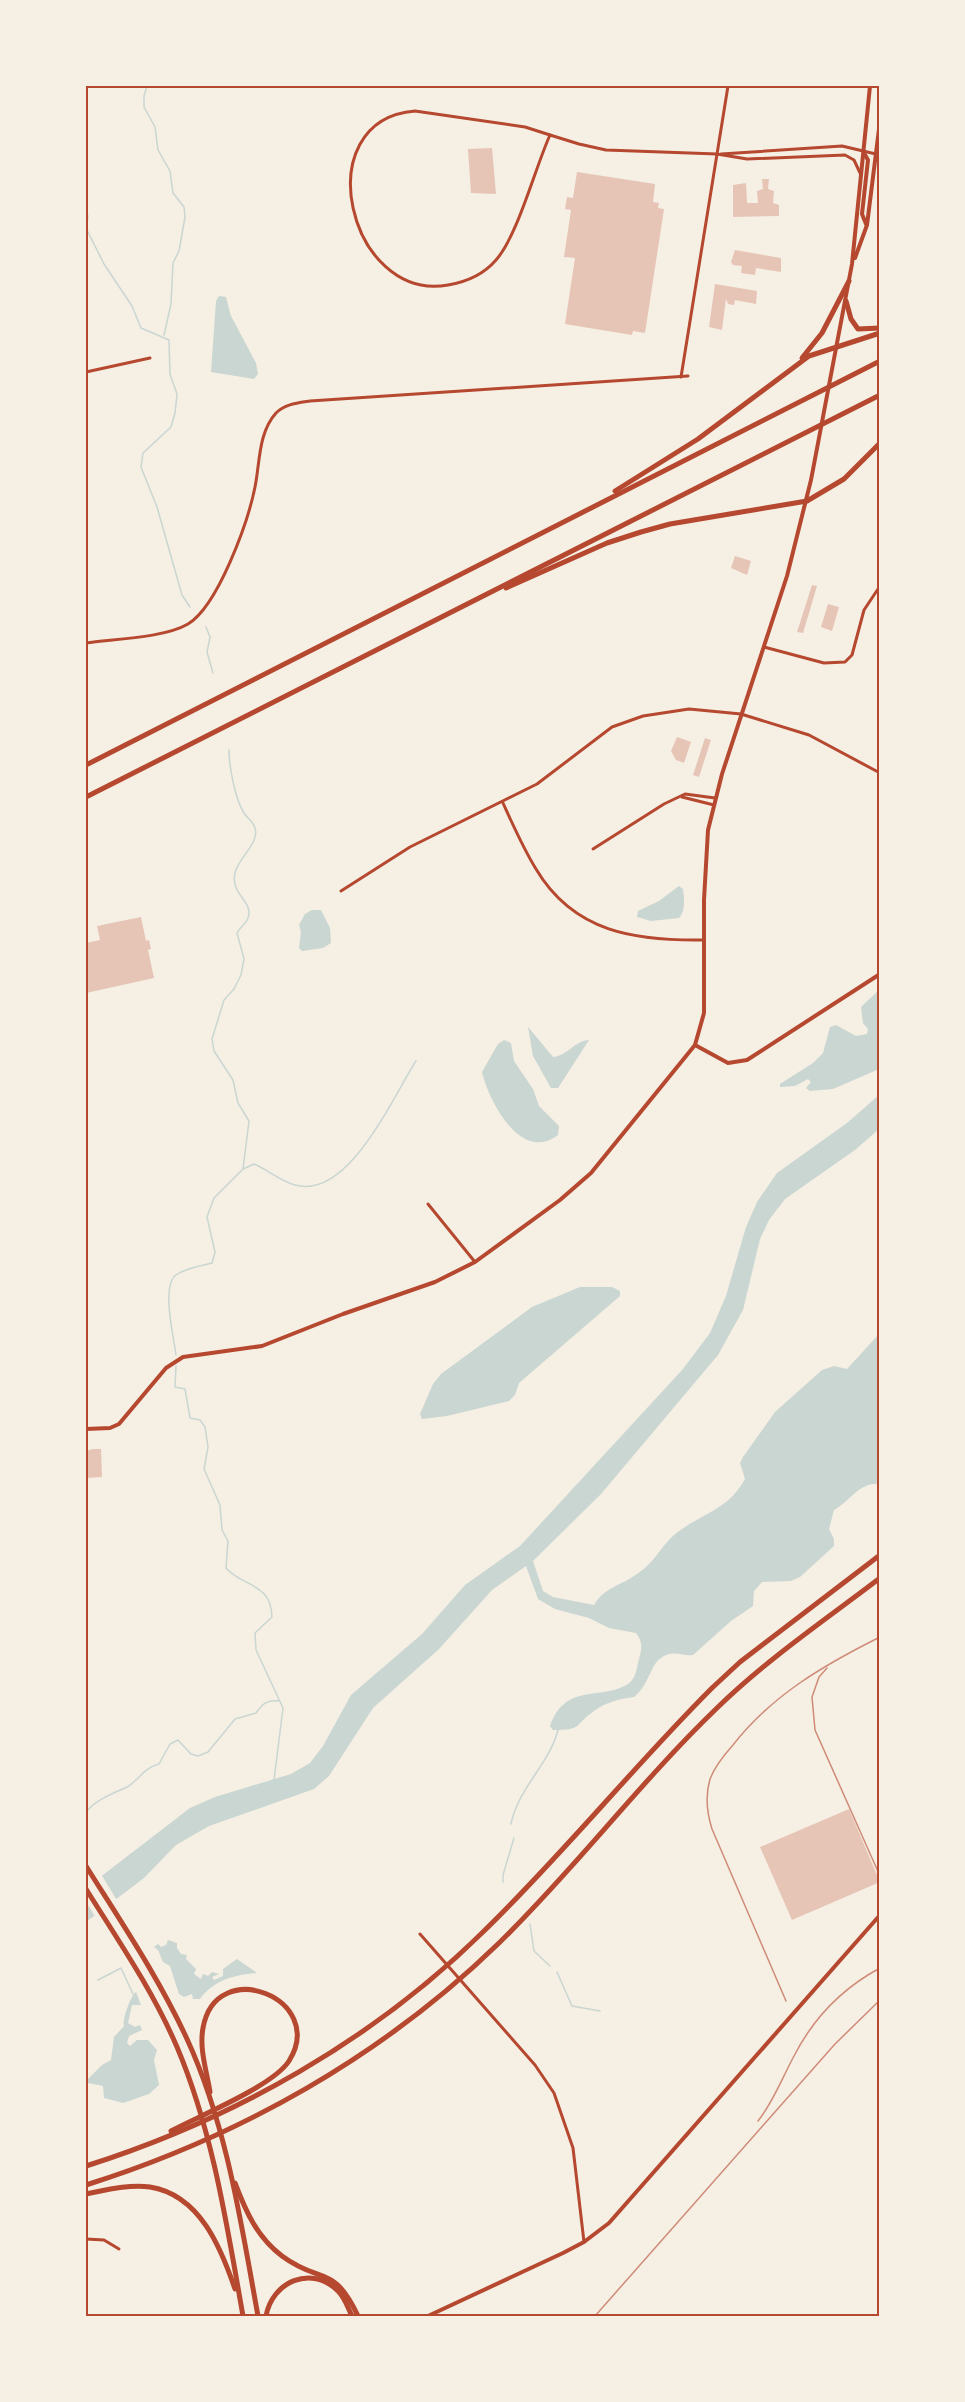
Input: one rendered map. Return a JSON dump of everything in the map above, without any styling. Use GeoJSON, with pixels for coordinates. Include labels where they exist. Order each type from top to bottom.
{"type":"FeatureCollection","features":[{"type":"Feature","properties":{"kind":"highway"},"geometry":{"type":"LineString","coordinates":[[797,364],[822,333],[849,281]]}},
{"type":"Feature","properties":{"kind":"highway"},"geometry":{"type":"LineString","coordinates":[[846,301],[853,324],[858,329],[879,328]]}},
{"type":"Feature","properties":{"kind":"highway"},"geometry":{"type":"LineString","coordinates":[[601,500],[698,439],[797,364],[816,353],[879,333]]}},
{"type":"Feature","properties":{"kind":"highway"},"geometry":{"type":"LineString","coordinates":[[86,765],[601,500],[879,361]]}},
{"type":"Feature","properties":{"kind":"highway"},"geometry":{"type":"LineString","coordinates":[[86,797],[879,395]]}},
{"type":"Feature","properties":{"kind":"highway"},"geometry":{"type":"LineString","coordinates":[[444,616],[611,541],[670,524],[807,501],[844,478],[879,444]]}},
{"type":"Feature","properties":{"kind":"highway"},"geometry":{"type":"LineString","coordinates":[[86,2166],[146,2144],[289,2079],[350,2041],[436,1975],[485,1931],[712,1688],[740,1662],[879,1555]]}},
{"type":"Feature","properties":{"kind":"highway"},"geometry":{"type":"LineString","coordinates":[[86,2185],[127,2172],[192,2145],[303,2092],[352,2061],[449,1987],[500,1942],[716,1709],[742,1684],[879,1578]]}},
{"type":"Feature","properties":{"kind":"highway"},"geometry":{"type":"LineString","coordinates":[[86,1866],[148,1966],[187,2039],[212,2104]]}},
{"type":"Feature","properties":{"kind":"highway"},"geometry":{"type":"LineString","coordinates":[[86,1889],[137,1972],[176,2046],[210,2146],[243,2316]]}},
{"type":"Feature","properties":{"kind":"highway"},"geometry":{"type":"LineString","coordinates":[[229,2105],[282,2069],[294,2051],[296,2032],[291,2015],[281,2002],[264,1992],[248,1989],[232,1992],[213,2005],[206,2018],[202,2045],[212,2104],[229,2168],[258,2316]]}},
{"type":"Feature","properties":{"kind":"highway"},"geometry":{"type":"LineString","coordinates":[[229,2168],[251,2222],[271,2247],[295,2264],[329,2277],[339,2284],[358,2316]]}},
{"type":"Feature","properties":{"kind":"highway"},"geometry":{"type":"LineString","coordinates":[[86,2194],[140,2187],[160,2190],[180,2199],[200,2219],[218,2244],[241,2306]]}},
{"type":"Feature","properties":{"kind":"highway"},"geometry":{"type":"LineString","coordinates":[[266,2316],[278,2290],[301,2278],[317,2279],[327,2283],[339,2293],[350,2316]]}},
{"type":"Feature","properties":{"kind":"main road"},"geometry":{"type":"LineString","coordinates":[[86,1429],[110,1428],[119,1424],[166,1368],[183,1357],[262,1346],[435,1282],[475,1262],[560,1200],[591,1173],[695,1045],[704,1012],[706,848],[715,798],[764,647],[807,501],[852,264],[870,86]]}},
{"type":"Feature","properties":{"kind":"main road"},"geometry":{"type":"LineString","coordinates":[[852,264],[867,225],[878,155],[879,121]]}},
{"type":"Feature","properties":{"kind":"main road"},"geometry":{"type":"LineString","coordinates":[[863,151],[868,160],[862,214],[867,225]]}},
{"type":"Feature","properties":{"kind":"main road"},"geometry":{"type":"LineString","coordinates":[[695,1045],[728,1063],[747,1060],[879,974]]}},
{"type":"Feature","properties":{"kind":"main road"},"geometry":{"type":"LineString","coordinates":[[428,2316],[584,2242],[621,2209],[879,1915]]}},
{"type":"Feature","properties":{"kind":"street"},"geometry":{"type":"LineString","coordinates":[[681,377],[728,86]]}},
{"type":"Feature","properties":{"kind":"street"},"geometry":{"type":"LineString","coordinates":[[550,135],[506,245],[485,270],[456,284],[428,286],[395,275],[372,253],[365,241],[351,195],[350,169],[360,143],[380,123],[395,115],[415,111],[525,127],[606,150],[717,154],[832,146],[878,155]]}},
{"type":"Feature","properties":{"kind":"street"},"geometry":{"type":"LineString","coordinates":[[717,154],[747,159],[845,155],[854,160],[861,177]]}},
{"type":"Feature","properties":{"kind":"street"},"geometry":{"type":"LineString","coordinates":[[86,372],[150,358]]}},
{"type":"Feature","properties":{"kind":"street"},"geometry":{"type":"LineString","coordinates":[[86,643],[175,629],[192,621],[206,609],[217,590],[252,500],[266,432],[276,414],[289,405],[310,401],[688,376]]}},
{"type":"Feature","properties":{"kind":"street"},"geometry":{"type":"LineString","coordinates":[[764,647],[824,663],[845,662],[852,654],[864,610],[879,586]]}},
{"type":"Feature","properties":{"kind":"street"},"geometry":{"type":"LineString","coordinates":[[341,891],[410,847],[503,803],[537,784],[597,738],[626,721],[682,709],[741,714],[809,735],[879,773]]}},
{"type":"Feature","properties":{"kind":"street"},"geometry":{"type":"LineString","coordinates":[[593,849],[680,796],[693,793],[715,798]]}},
{"type":"Feature","properties":{"kind":"street"},"geometry":{"type":"LineString","coordinates":[[680,796],[714,805]]}},
{"type":"Feature","properties":{"kind":"street"},"geometry":{"type":"LineString","coordinates":[[503,803],[537,871],[562,900],[580,914],[596,924],[632,937],[704,940]]}},
{"type":"Feature","properties":{"kind":"street"},"geometry":{"type":"LineString","coordinates":[[428,1204],[475,1262]]}},
{"type":"Feature","properties":{"kind":"street"},"geometry":{"type":"LineString","coordinates":[[420,1934],[528,2057],[554,2093],[573,2148],[584,2242]]}},
{"type":"Feature","properties":{"kind":"street"},"geometry":{"type":"LineString","coordinates":[[86,2239],[104,2241],[118,2249]]}},
{"type":"Feature","properties":{"kind":"shaded area"},"geometry":{"type":"Polygon","coordinates":[[[219,296],[226,297],[231,316],[256,363],[258,374],[254,379],[211,372],[216,301],[219,296]]]}},
{"type":"Feature","properties":{"kind":"shaded area"},"geometry":{"type":"Polygon","coordinates":[[[679,886],[683,889],[684,908],[679,918],[651,921],[637,917],[638,911],[659,901],[679,886]]]}},
{"type":"Feature","properties":{"kind":"shaded area"},"geometry":{"type":"Polygon","coordinates":[[[312,910],[321,910],[330,928],[331,943],[323,948],[302,951],[299,948],[301,932],[299,925],[305,914],[312,910]]]}},
{"type":"Feature","properties":{"kind":"shaded area"},"geometry":{"type":"Polygon","coordinates":[[[879,990],[879,1069],[833,1089],[810,1091],[806,1088],[811,1082],[808,1079],[795,1086],[780,1087],[780,1084],[813,1063],[823,1053],[830,1027],[836,1025],[856,1036],[867,1034],[868,1029],[863,1023],[861,1007],[879,990]]]}},
{"type":"Feature","properties":{"kind":"shaded area"},"geometry":{"type":"Polygon","coordinates":[[[528,1027],[553,1057],[589,1040],[558,1088],[551,1088],[533,1056],[528,1027]]]}},
{"type":"Feature","properties":{"kind":"shaded area"},"geometry":{"type":"Polygon","coordinates":[[[504,1040],[511,1043],[514,1061],[533,1089],[539,1106],[559,1126],[558,1135],[544,1142],[532,1141],[520,1135],[509,1125],[499,1112],[486,1084],[482,1072],[498,1044],[504,1040]]]}},
{"type":"Feature","properties":{"kind":"shaded area"},"geometry":{"type":"Polygon","coordinates":[[[879,1095],[879,1129],[855,1150],[785,1199],[769,1220],[760,1239],[743,1310],[718,1355],[601,1494],[533,1561],[543,1591],[553,1597],[594,1605],[607,1591],[647,1567],[673,1536],[730,1499],[745,1479],[740,1463],[743,1457],[775,1412],[822,1370],[834,1366],[847,1369],[879,1334],[879,1484],[860,1489],[834,1510],[829,1529],[834,1539],[834,1546],[800,1577],[791,1581],[762,1582],[754,1591],[753,1606],[731,1621],[693,1655],[669,1654],[662,1657],[634,1697],[603,1705],[574,1728],[563,1730],[553,1730],[550,1726],[565,1703],[584,1695],[617,1689],[631,1682],[637,1669],[641,1642],[636,1633],[609,1628],[589,1618],[555,1609],[538,1599],[526,1566],[492,1590],[439,1649],[373,1708],[329,1776],[314,1789],[209,1826],[176,1845],[144,1878],[86,1922],[86,1888],[190,1808],[215,1797],[291,1774],[310,1763],[323,1746],[351,1695],[422,1634],[465,1585],[520,1546],[683,1369],[710,1333],[726,1296],[746,1227],[757,1202],[777,1173],[847,1123],[879,1095]]]}},
{"type":"Feature","properties":{"kind":"shaded area"},"geometry":{"type":"Polygon","coordinates":[[[580,1287],[612,1287],[620,1291],[620,1296],[519,1383],[515,1395],[509,1401],[447,1416],[422,1419],[420,1414],[433,1384],[441,1374],[532,1307],[580,1287]]]}},
{"type":"Feature","properties":{"kind":"shaded area"},"geometry":{"type":"Polygon","coordinates":[[[168,1940],[177,1943],[181,1954],[187,1955],[186,1959],[196,1969],[194,1974],[201,1979],[203,1974],[208,1976],[212,1972],[219,1974],[212,1977],[214,1980],[223,1976],[223,1969],[237,1959],[257,1973],[240,1975],[218,1983],[200,1999],[193,1999],[192,1994],[184,1997],[179,1994],[170,1966],[163,1962],[158,1950],[154,1947],[158,1944],[161,1947],[166,1945],[168,1940]]]}},
{"type":"Feature","properties":{"kind":"shaded area"},"geometry":{"type":"Polygon","coordinates":[[[136,1992],[141,2005],[132,2005],[128,2023],[135,2027],[140,2025],[142,2030],[129,2036],[127,2043],[130,2046],[137,2040],[148,2040],[157,2050],[154,2060],[159,2085],[149,2094],[123,2103],[104,2098],[103,2086],[88,2083],[87,2080],[102,2065],[111,2060],[114,2037],[124,2026],[127,2008],[136,1992]]]}},
{"type":"Feature","properties":{"kind":"pier"},"geometry":{"type":"Polygon","coordinates":[[[101,1874],[118,1902],[96,1918],[86,1902],[86,1885],[101,1874]]]}},
{"type":"Feature","properties":{"kind":"building"},"geometry":{"type":"Polygon","coordinates":[[[492,148],[496,194],[471,193],[468,149],[492,148]]]}},
{"type":"Feature","properties":{"kind":"building"},"geometry":{"type":"Polygon","coordinates":[[[577,172],[655,184],[653,202],[659,203],[658,208],[664,209],[645,333],[633,331],[632,335],[565,324],[575,258],[564,257],[571,210],[565,209],[567,197],[573,198],[577,172]]]}},
{"type":"Feature","properties":{"kind":"building"},"geometry":{"type":"Polygon","coordinates":[[[762,179],[769,179],[768,189],[774,191],[773,203],[779,205],[779,216],[733,217],[733,185],[746,183],[747,203],[758,203],[757,191],[763,189],[762,179]]]}},
{"type":"Feature","properties":{"kind":"building"},"geometry":{"type":"Polygon","coordinates":[[[735,250],[781,258],[781,272],[756,268],[755,275],[741,273],[742,266],[733,265],[731,262],[735,250]]]}},
{"type":"Feature","properties":{"kind":"building"},"geometry":{"type":"Polygon","coordinates":[[[715,284],[757,291],[756,304],[735,300],[734,305],[728,304],[726,299],[722,330],[709,327],[715,284]]]}},
{"type":"Feature","properties":{"kind":"building"},"geometry":{"type":"Polygon","coordinates":[[[735,556],[751,561],[747,575],[731,568],[735,556]]]}},
{"type":"Feature","properties":{"kind":"building"},"geometry":{"type":"Polygon","coordinates":[[[812,585],[817,586],[803,633],[797,632],[812,585]]]}},
{"type":"Feature","properties":{"kind":"building"},"geometry":{"type":"Polygon","coordinates":[[[828,604],[839,607],[832,631],[821,627],[828,604]]]}},
{"type":"Feature","properties":{"kind":"building"},"geometry":{"type":"Polygon","coordinates":[[[677,737],[691,742],[684,763],[676,760],[671,751],[677,737]]]}},
{"type":"Feature","properties":{"kind":"building"},"geometry":{"type":"Polygon","coordinates":[[[705,738],[711,740],[699,777],[693,775],[705,738]]]}},
{"type":"Feature","properties":{"kind":"building"},"geometry":{"type":"Polygon","coordinates":[[[141,917],[146,941],[149,940],[151,949],[148,950],[154,978],[86,993],[86,943],[100,940],[97,926],[141,917]]]}},
{"type":"Feature","properties":{"kind":"building"},"geometry":{"type":"Polygon","coordinates":[[[101,1449],[102,1477],[86,1478],[86,1451],[101,1449]]]}},
{"type":"Feature","properties":{"kind":"building"},"geometry":{"type":"Polygon","coordinates":[[[849,1809],[880,1882],[792,1920],[760,1847],[849,1809]]]}},
{"type":"Feature","properties":{"kind":"waterway"},"geometry":{"type":"LineString","coordinates":[[147,86],[144,107],[155,127],[158,150],[170,171],[173,193],[184,207],[185,217],[179,251],[173,263],[171,304],[164,335]]}},
{"type":"Feature","properties":{"kind":"waterway"},"geometry":{"type":"LineString","coordinates":[[86,205],[88,218],[86,223]]}},
{"type":"Feature","properties":{"kind":"waterway"},"geometry":{"type":"LineString","coordinates":[[86,228],[104,264],[132,306],[141,328],[169,340],[170,374],[177,394],[175,413],[171,427],[143,453],[141,467],[157,507],[182,595],[190,607]]}},
{"type":"Feature","properties":{"kind":"waterway"},"geometry":{"type":"LineString","coordinates":[[206,627],[210,637],[207,652],[213,673]]}},
{"type":"Feature","properties":{"kind":"waterway"},"geometry":{"type":"LineString","coordinates":[[176,1355],[169,1290],[176,1275],[212,1263],[215,1252],[207,1217],[214,1198],[243,1169],[249,1121],[238,1103],[233,1080],[214,1051],[212,1039],[224,1000],[234,989],[241,975],[244,959],[237,933],[247,920],[249,912],[234,881],[237,867],[252,845],[256,834],[235,791],[229,750]]}},
{"type":"Feature","properties":{"kind":"waterway"},"geometry":{"type":"LineString","coordinates":[[243,1169],[254,1164],[295,1185],[315,1185],[333,1177],[351,1162],[367,1142],[416,1061]]}},
{"type":"Feature","properties":{"kind":"waterway"},"geometry":{"type":"LineString","coordinates":[[176,1366],[175,1387],[185,1389],[190,1418],[200,1420],[205,1427],[208,1447],[204,1469],[220,1505],[222,1530],[228,1541],[226,1568],[261,1591],[267,1597],[270,1606],[272,1617],[255,1633],[256,1650],[283,1708],[274,1780]]}},
{"type":"Feature","properties":{"kind":"waterway"},"geometry":{"type":"LineString","coordinates":[[86,1812],[100,1800],[127,1787],[150,1768],[159,1764],[170,1744],[178,1740],[191,1754],[198,1756],[208,1752],[235,1719],[256,1713],[268,1702],[279,1701]]}},
{"type":"Feature","properties":{"kind":"waterway"},"geometry":{"type":"LineString","coordinates":[[511,1824],[520,1799],[548,1754],[558,1730]]}},
{"type":"Feature","properties":{"kind":"waterway"},"geometry":{"type":"LineString","coordinates":[[503,1882],[514,1838]]}},
{"type":"Feature","properties":{"kind":"waterway"},"geometry":{"type":"LineString","coordinates":[[530,1924],[534,1951],[550,1966]]}},
{"type":"Feature","properties":{"kind":"waterway"},"geometry":{"type":"LineString","coordinates":[[98,1980],[121,1968],[133,1994]]}},
{"type":"Feature","properties":{"kind":"waterway"},"geometry":{"type":"LineString","coordinates":[[557,1972],[572,2006],[600,2011]]}},
{"type":"Feature","properties":{"kind":"railway"},"geometry":{"type":"LineString","coordinates":[[786,2001],[712,1829],[707,1804],[710,1779],[720,1761],[748,1727],[782,1696],[819,1670],[880,1637]]}},
{"type":"Feature","properties":{"kind":"railway"},"geometry":{"type":"LineString","coordinates":[[827,1668],[819,1677],[812,1697],[815,1730],[880,1876]]}},
{"type":"Feature","properties":{"kind":"railway"},"geometry":{"type":"LineString","coordinates":[[758,2121],[810,2029],[841,1995],[880,1968]]}},
{"type":"Feature","properties":{"kind":"railway"},"geometry":{"type":"LineString","coordinates":[[595,2316],[835,2044],[880,2000]]}}]}
